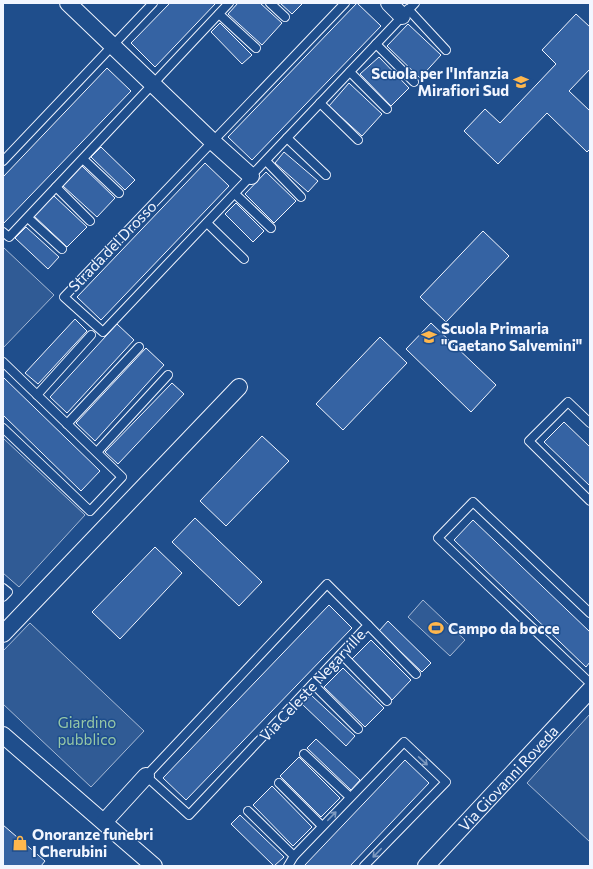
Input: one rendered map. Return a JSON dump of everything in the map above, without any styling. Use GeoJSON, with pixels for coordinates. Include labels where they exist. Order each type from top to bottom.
{"type":"FeatureCollection","features":[{"type":"Feature","properties":{"kind":"street"},"geometry":{"type":"LineString","coordinates":[[68,3],[212,141],[251,176]]}},
{"type":"Feature","properties":{"kind":"street"},"geometry":{"type":"LineString","coordinates":[[389,3],[405,13]]}},
{"type":"Feature","properties":{"kind":"street"},"geometry":{"type":"LineString","coordinates":[[3,634],[239,387]]}},
{"type":"Feature","properties":{"kind":"street","name":"Via Giovanni Roveda"},"geometry":{"type":"LineString","coordinates":[[426,866],[590,690]]}},
{"type":"Feature","properties":{"kind":"street"},"geometry":{"type":"LineString","coordinates":[[3,735],[154,866]]}},
{"type":"Feature","properties":{"kind":"street","name":"Via Celeste Negarville"},"geometry":{"type":"LineString","coordinates":[[104,822],[146,776]]}},
{"type":"Feature","properties":{"kind":"lane"},"geometry":{"type":"LineString","coordinates":[[3,161],[153,3]]}},
{"type":"Feature","properties":{"kind":"lane"},"geometry":{"type":"LineString","coordinates":[[3,232],[9,237],[28,218],[229,3]]}},
{"type":"Feature","properties":{"kind":"lane"},"geometry":{"type":"LineString","coordinates":[[270,3],[285,17]]}},
{"type":"Feature","properties":{"kind":"lane","name":"Strada del Drosso"},"geometry":{"type":"LineString","coordinates":[[345,3],[64,297],[103,332],[414,3]]}},
{"type":"Feature","properties":{"kind":"lane"},"geometry":{"type":"LineString","coordinates":[[405,13],[446,50]]}},
{"type":"Feature","properties":{"kind":"lane"},"geometry":{"type":"LineString","coordinates":[[219,14],[256,48]]}},
{"type":"Feature","properties":{"kind":"lane"},"geometry":{"type":"LineString","coordinates":[[376,44],[414,82]]}},
{"type":"Feature","properties":{"kind":"lane"},"geometry":{"type":"LineString","coordinates":[[350,72],[387,109]]}},
{"type":"Feature","properties":{"kind":"lane"},"geometry":{"type":"LineString","coordinates":[[320,103],[358,140]]}},
{"type":"Feature","properties":{"kind":"lane"},"geometry":{"type":"LineString","coordinates":[[287,138],[326,175]]}},
{"type":"Feature","properties":{"kind":"lane"},"geometry":{"type":"LineString","coordinates":[[83,159],[119,193]]}},
{"type":"Feature","properties":{"kind":"lane"},"geometry":{"type":"LineString","coordinates":[[266,161],[301,197]]}},
{"type":"Feature","properties":{"kind":"lane"},"geometry":{"type":"LineString","coordinates":[[56,187],[90,221]]}},
{"type":"Feature","properties":{"kind":"lane"},"geometry":{"type":"LineString","coordinates":[[235,194],[271,228]]}},
{"type":"Feature","properties":{"kind":"lane"},"geometry":{"type":"LineString","coordinates":[[28,218],[62,249]]}},
{"type":"Feature","properties":{"kind":"lane"},"geometry":{"type":"LineString","coordinates":[[207,223],[244,259]]}},
{"type":"Feature","properties":{"kind":"lane"},"geometry":{"type":"LineString","coordinates":[[37,395],[91,336]]}},
{"type":"Feature","properties":{"kind":"lane"},"geometry":{"type":"LineString","coordinates":[[67,424],[139,347]]}},
{"type":"Feature","properties":{"kind":"lane"},"geometry":{"type":"LineString","coordinates":[[3,362],[122,477],[90,511],[3,428]]}},
{"type":"Feature","properties":{"kind":"lane"},"geometry":{"type":"LineString","coordinates":[[97,452],[168,376]]}},
{"type":"Feature","properties":{"kind":"lane"},"geometry":{"type":"LineString","coordinates":[[590,423],[568,402],[529,441],[590,501]]}},
{"type":"Feature","properties":{"kind":"lane"},"geometry":{"type":"LineString","coordinates":[[590,614],[473,502],[438,538],[590,683]]}},
{"type":"Feature","properties":{"kind":"lane","name":"Via Celeste Negarville"},"geometry":{"type":"LineString","coordinates":[[327,584],[368,625],[341,654],[189,816],[146,776],[327,584]]}},
{"type":"Feature","properties":{"kind":"lane"},"geometry":{"type":"LineString","coordinates":[[3,588],[8,592],[3,597]]}},
{"type":"Feature","properties":{"kind":"lane"},"geometry":{"type":"LineString","coordinates":[[368,625],[416,674]]}},
{"type":"Feature","properties":{"kind":"lane"},"geometry":{"type":"LineString","coordinates":[[341,654],[387,701]]}},
{"type":"Feature","properties":{"kind":"lane"},"geometry":{"type":"LineString","coordinates":[[313,684],[358,729]]}},
{"type":"Feature","properties":{"kind":"lane"},"geometry":{"type":"LineString","coordinates":[[288,866],[294,856],[322,826],[404,742],[446,782],[364,866]]}},
{"type":"Feature","properties":{"kind":"lane"},"geometry":{"type":"LineString","coordinates":[[304,754],[350,798]]}},
{"type":"Feature","properties":{"kind":"lane"},"geometry":{"type":"LineString","coordinates":[[279,783],[322,826]]}},
{"type":"Feature","properties":{"kind":"lane"},"geometry":{"type":"LineString","coordinates":[[248,811],[294,856]]}},
{"type":"Feature","properties":{"kind":"green space"},"geometry":{"type":"Polygon","coordinates":[[[3,247],[54,295],[3,348],[3,247]]]}},
{"type":"Feature","properties":{"kind":"green space"},"geometry":{"type":"Polygon","coordinates":[[[3,438],[85,515],[19,587],[3,573],[3,438]]]}},
{"type":"Feature","properties":{"kind":"green space","name":"Campo da bocce"},"geometry":{"type":"Polygon","coordinates":[[[423,600],[465,640],[450,656],[408,617],[423,600]]]}},
{"type":"Feature","properties":{"kind":"green space","name":"Giardino pubblico"},"geometry":{"type":"Polygon","coordinates":[[[30,623],[144,731],[91,787],[3,704],[3,651],[30,623]]]}},
{"type":"Feature","properties":{"kind":"green space"},"geometry":{"type":"Polygon","coordinates":[[[590,714],[590,842],[527,783],[590,714]]]}},
{"type":"Feature","properties":{"kind":"building"},"geometry":{"type":"Polygon","coordinates":[[[170,3],[216,3],[155,67],[131,43],[170,3]]]}},
{"type":"Feature","properties":{"kind":"building"},"geometry":{"type":"Polygon","coordinates":[[[238,3],[260,3],[282,23],[262,45],[228,14],[238,3]]]}},
{"type":"Feature","properties":{"kind":"building"},"geometry":{"type":"Polygon","coordinates":[[[280,3],[303,3],[292,14],[280,3]]]}},
{"type":"Feature","properties":{"kind":"building"},"geometry":{"type":"Polygon","coordinates":[[[357,3],[381,26],[252,160],[228,137],[357,3]]]}},
{"type":"Feature","properties":{"kind":"building"},"geometry":{"type":"Polygon","coordinates":[[[576,14],[590,27],[590,69],[569,91],[590,111],[590,149],[587,152],[547,113],[498,164],[464,131],[485,109],[500,123],[556,64],[542,50],[576,14]]]}},
{"type":"Feature","properties":{"kind":"building"},"geometry":{"type":"Polygon","coordinates":[[[220,23],[252,55],[242,64],[211,32],[220,23]]]}},
{"type":"Feature","properties":{"kind":"building"},"geometry":{"type":"Polygon","coordinates":[[[408,24],[441,55],[420,78],[387,46],[408,24]]]}},
{"type":"Feature","properties":{"kind":"building"},"geometry":{"type":"Polygon","coordinates":[[[379,57],[409,88],[391,106],[360,74],[379,57]]]}},
{"type":"Feature","properties":{"kind":"building"},"geometry":{"type":"Polygon","coordinates":[[[107,68],[131,91],[3,224],[3,177],[107,68]]]}},
{"type":"Feature","properties":{"kind":"building"},"geometry":{"type":"Polygon","coordinates":[[[349,83],[382,114],[362,136],[329,106],[349,83]]]}},
{"type":"Feature","properties":{"kind":"building"},"geometry":{"type":"Polygon","coordinates":[[[101,147],[135,180],[125,190],[91,157],[101,147]]]}},
{"type":"Feature","properties":{"kind":"building"},"geometry":{"type":"Polygon","coordinates":[[[284,152],[318,181],[308,192],[275,163],[284,152]]]}},
{"type":"Feature","properties":{"kind":"building"},"geometry":{"type":"Polygon","coordinates":[[[205,163],[229,186],[101,320],[77,297],[205,163]]]}},
{"type":"Feature","properties":{"kind":"building"},"geometry":{"type":"Polygon","coordinates":[[[82,166],[115,198],[97,217],[63,186],[82,166]]]}},
{"type":"Feature","properties":{"kind":"building"},"geometry":{"type":"Polygon","coordinates":[[[266,172],[296,201],[274,223],[245,194],[266,172]]]}},
{"type":"Feature","properties":{"kind":"building"},"geometry":{"type":"Polygon","coordinates":[[[54,196],[87,227],[67,247],[34,216],[54,196]]]}},
{"type":"Feature","properties":{"kind":"building"},"geometry":{"type":"Polygon","coordinates":[[[236,203],[264,231],[253,242],[225,214],[236,203]]]}},
{"type":"Feature","properties":{"kind":"building"},"geometry":{"type":"Polygon","coordinates":[[[26,227],[59,257],[48,269],[15,238],[26,227]]]}},
{"type":"Feature","properties":{"kind":"building"},"geometry":{"type":"Polygon","coordinates":[[[483,231],[509,256],[446,322],[420,297],[483,231]]]}},
{"type":"Feature","properties":{"kind":"building"},"geometry":{"type":"Polygon","coordinates":[[[75,319],[87,331],[38,384],[25,373],[75,319]]]}},
{"type":"Feature","properties":{"kind":"building"},"geometry":{"type":"Polygon","coordinates":[[[431,323],[496,385],[471,412],[406,349],[431,323]]]}},
{"type":"Feature","properties":{"kind":"building"},"geometry":{"type":"Polygon","coordinates":[[[117,324],[134,340],[67,413],[50,397],[117,324]]]}},
{"type":"Feature","properties":{"kind":"building"},"geometry":{"type":"Polygon","coordinates":[[[380,337],[407,363],[343,430],[316,404],[380,337]]]}},
{"type":"Feature","properties":{"kind":"building"},"geometry":{"type":"Polygon","coordinates":[[[146,348],[164,365],[95,441],[76,423],[146,348]]]}},
{"type":"Feature","properties":{"kind":"building"},"geometry":{"type":"Polygon","coordinates":[[[3,377],[100,471],[81,491],[3,415],[3,377]]]}},
{"type":"Feature","properties":{"kind":"building"},"geometry":{"type":"Polygon","coordinates":[[[172,383],[184,394],[118,464],[105,452],[172,383]]]}},
{"type":"Feature","properties":{"kind":"building"},"geometry":{"type":"Polygon","coordinates":[[[564,422],[590,447],[590,486],[544,442],[564,422]]]}},
{"type":"Feature","properties":{"kind":"building"},"geometry":{"type":"Polygon","coordinates":[[[262,436],[289,461],[226,526],[200,501],[262,436]]]}},
{"type":"Feature","properties":{"kind":"building"},"geometry":{"type":"Polygon","coordinates":[[[195,518],[262,582],[239,606],[172,542],[195,518]]]}},
{"type":"Feature","properties":{"kind":"building"},"geometry":{"type":"Polygon","coordinates":[[[473,520],[590,632],[590,662],[586,667],[454,540],[473,520]]]}},
{"type":"Feature","properties":{"kind":"building"},"geometry":{"type":"Polygon","coordinates":[[[155,547],[182,573],[120,639],[92,612],[155,547]]]}},
{"type":"Feature","properties":{"kind":"building"},"geometry":{"type":"Polygon","coordinates":[[[329,605],[352,628],[186,800],[163,778],[329,605]]]}},
{"type":"Feature","properties":{"kind":"building"},"geometry":{"type":"Polygon","coordinates":[[[388,621],[431,663],[422,672],[379,631],[388,621]]]}},
{"type":"Feature","properties":{"kind":"building"},"geometry":{"type":"Polygon","coordinates":[[[371,640],[411,680],[392,700],[352,659],[371,640]]]}},
{"type":"Feature","properties":{"kind":"building"},"geometry":{"type":"Polygon","coordinates":[[[343,668],[384,708],[365,727],[324,687],[343,668]]]}},
{"type":"Feature","properties":{"kind":"building"},"geometry":{"type":"Polygon","coordinates":[[[311,695],[355,736],[346,746],[302,704],[311,695]]]}},
{"type":"Feature","properties":{"kind":"building"},"geometry":{"type":"Polygon","coordinates":[[[316,739],[360,780],[351,790],[307,748],[316,739]]]}},
{"type":"Feature","properties":{"kind":"building"},"geometry":{"type":"Polygon","coordinates":[[[299,757],[340,798],[321,817],[280,776],[299,757]]]}},
{"type":"Feature","properties":{"kind":"building"},"geometry":{"type":"Polygon","coordinates":[[[405,760],[429,783],[350,866],[304,866],[405,760]]]}},
{"type":"Feature","properties":{"kind":"building"},"geometry":{"type":"Polygon","coordinates":[[[272,786],[312,827],[293,846],[253,805],[272,786]]]}},
{"type":"Feature","properties":{"kind":"building"},"geometry":{"type":"Polygon","coordinates":[[[240,815],[284,857],[274,866],[231,824],[240,815]]]}},
{"type":"Feature","properties":{"kind":"building"},"geometry":{"type":"Polygon","coordinates":[[[3,825],[45,861],[41,866],[3,866],[3,825]]]}},
{"type":"Feature","properties":{"kind":"place","name":"Scuola per l'Infanzia Mirafiori Sud"},"geometry":{"type":"Point","coordinates":[521,82]}},
{"type":"Feature","properties":{"kind":"place","name":"Scuola Primaria \"Gaetano Salvemini\""},"geometry":{"type":"Point","coordinates":[429,337]}},
{"type":"Feature","properties":{"kind":"place","name":"Campo da bocce"},"geometry":{"type":"Point","coordinates":[436,628]}},
{"type":"Feature","properties":{"kind":"place","name":"Onoranze funebri I Cherubini"},"geometry":{"type":"Point","coordinates":[20,843]}}]}
